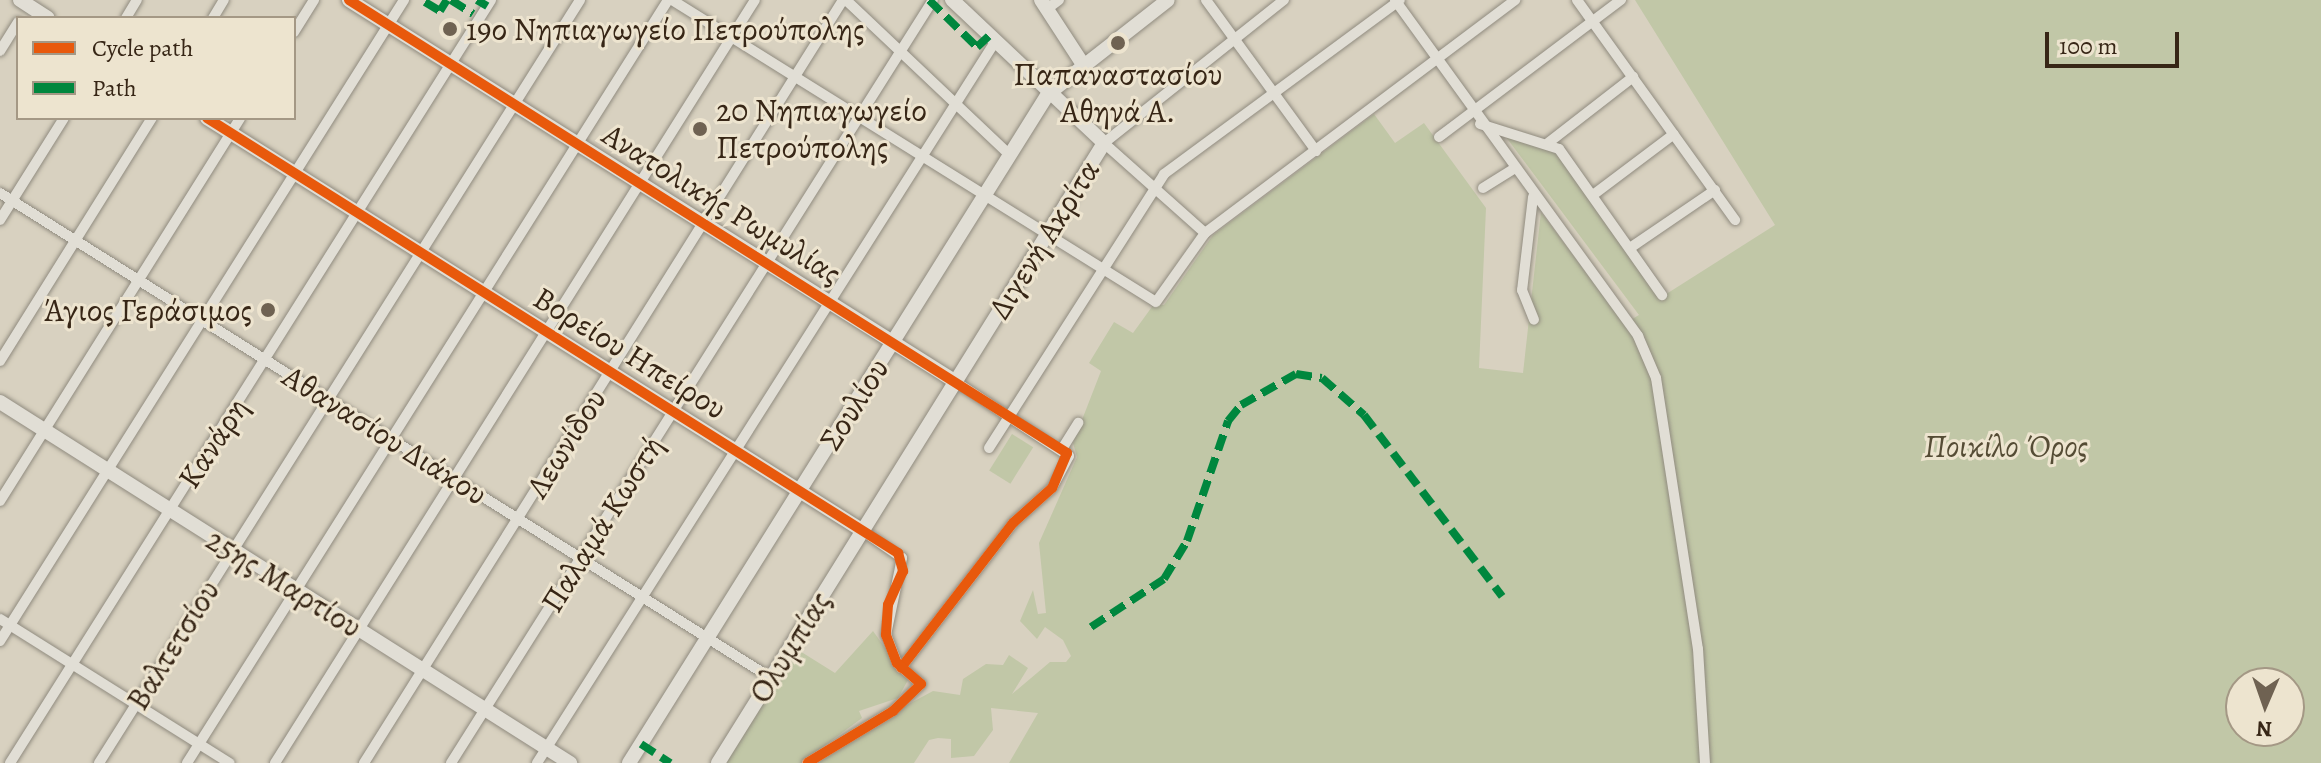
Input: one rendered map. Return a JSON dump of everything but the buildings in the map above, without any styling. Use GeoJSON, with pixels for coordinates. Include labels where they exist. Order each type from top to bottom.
{"type":"FeatureCollection","features":[{"type":"Feature","properties":{"kind":"street"},"geometry":{"type":"LineString","coordinates":[[296,29],[314,0]]}},
{"type":"Feature","properties":{"kind":"street","name":"Ανατολικής Ρωμυλίας"},"geometry":{"type":"LineString","coordinates":[[349,0],[1065,451]]}},
{"type":"Feature","properties":{"kind":"street"},"geometry":{"type":"LineString","coordinates":[[0,641],[404,0]]}},
{"type":"Feature","properties":{"kind":"street","name":"Κανάρη"},"geometry":{"type":"LineString","coordinates":[[10,763],[491,0]]}},
{"type":"Feature","properties":{"kind":"street","name":"Βαλτετσίου"},"geometry":{"type":"LineString","coordinates":[[99,763],[580,0]]}},
{"type":"Feature","properties":{"kind":"street"},"geometry":{"type":"LineString","coordinates":[[187,763],[670,0],[1156,302],[1205,233],[1515,0]]}},
{"type":"Feature","properties":{"kind":"street"},"geometry":{"type":"LineString","coordinates":[[275,763],[755,0]]}},
{"type":"Feature","properties":{"kind":"street"},"geometry":{"type":"LineString","coordinates":[[845,0],[1010,155]]}},
{"type":"Feature","properties":{"kind":"street","name":"Λεωνίδου"},"geometry":{"type":"LineString","coordinates":[[364,763],[845,0]]}},
{"type":"Feature","properties":{"kind":"street","name":"Παλαμά Κωστή"},"geometry":{"type":"LineString","coordinates":[[451,763],[933,0]]}},
{"type":"Feature","properties":{"kind":"street","name":"Σουλίου"},"geometry":{"type":"LineString","coordinates":[[629,763],[1048,94],[1082,63],[1168,0]]}},
{"type":"Feature","properties":{"kind":"street"},"geometry":{"type":"LineString","coordinates":[[1206,0],[1316,151]]}},
{"type":"Feature","properties":{"kind":"street","name":"Διγενή Ακρίτα"},"geometry":{"type":"LineString","coordinates":[[863,531],[1104,143],[1233,37],[1284,0]]}},
{"type":"Feature","properties":{"kind":"street"},"geometry":{"type":"LineString","coordinates":[[1577,0],[1735,220]]}},
{"type":"Feature","properties":{"kind":"street"},"geometry":{"type":"LineString","coordinates":[[1439,137],[1621,0]]}},
{"type":"Feature","properties":{"kind":"street"},"geometry":{"type":"LineString","coordinates":[[989,448],[1154,186],[1397,1],[1472,113],[1638,336],[1656,378],[1698,649],[1705,763]]}},
{"type":"Feature","properties":{"kind":"street"},"geometry":{"type":"LineString","coordinates":[[958,2],[1048,94],[1205,233]]}},
{"type":"Feature","properties":{"kind":"street"},"geometry":{"type":"LineString","coordinates":[[1049,3],[1082,63]]}},
{"type":"Feature","properties":{"kind":"street"},"geometry":{"type":"LineString","coordinates":[[0,51],[16,23]]}},
{"type":"Feature","properties":{"kind":"street"},"geometry":{"type":"LineString","coordinates":[[537,763],[738,452],[995,42]]}},
{"type":"Feature","properties":{"kind":"street"},"geometry":{"type":"LineString","coordinates":[[1548,143],[1633,77]]}},
{"type":"Feature","properties":{"kind":"street"},"geometry":{"type":"LineString","coordinates":[[0,220],[63,120]]}},
{"type":"Feature","properties":{"kind":"street"},"geometry":{"type":"LineString","coordinates":[[0,361],[151,120]]}},
{"type":"Feature","properties":{"kind":"street","name":"Βορείου Ηπείρου"},"geometry":{"type":"LineString","coordinates":[[210,120],[863,531],[904,563],[885,624],[901,668]]}},
{"type":"Feature","properties":{"kind":"street"},"geometry":{"type":"LineString","coordinates":[[0,501],[239,120]]}},
{"type":"Feature","properties":{"kind":"street"},"geometry":{"type":"LineString","coordinates":[[1480,124],[1548,143],[1593,195],[1662,295]]}},
{"type":"Feature","properties":{"kind":"street"},"geometry":{"type":"LineString","coordinates":[[1593,195],[1674,134]]}},
{"type":"Feature","properties":{"kind":"street"},"geometry":{"type":"LineString","coordinates":[[1483,188],[1513,169]]}},
{"type":"Feature","properties":{"kind":"street"},"geometry":{"type":"LineString","coordinates":[[1630,248],[1715,190]]}},
{"type":"Feature","properties":{"kind":"street","name":"Αθανασίου Διάκου"},"geometry":{"type":"LineString","coordinates":[[0,193],[771,678]]}},
{"type":"Feature","properties":{"kind":"street"},"geometry":{"type":"LineString","coordinates":[[1533,197],[1522,290],[1534,320]]}},
{"type":"Feature","properties":{"kind":"street","name":"25ης Μαρτίου"},"geometry":{"type":"LineString","coordinates":[[0,402],[570,763]]}},
{"type":"Feature","properties":{"kind":"street"},"geometry":{"type":"LineString","coordinates":[[807,763],[893,711],[921,684],[901,668],[1013,523],[1052,488],[1078,423]]}},
{"type":"Feature","properties":{"kind":"street","name":"Ολυμπίας"},"geometry":{"type":"LineString","coordinates":[[718,763],[863,531]]}},
{"type":"Feature","properties":{"kind":"street"},"geometry":{"type":"LineString","coordinates":[[0,619],[230,763]]}},
{"type":"Feature","properties":{"kind":"green space","name":"Ποικίλο Όρος"},"geometry":{"type":"Polygon","coordinates":[[[1635,0],[2321,0],[2321,763],[1009,763],[1038,713],[991,708],[993,730],[974,756],[951,758],[951,739],[938,738],[929,740],[914,763],[815,763],[849,736],[933,691],[960,695],[963,679],[986,664],[1003,665],[1009,655],[1028,668],[1012,694],[1050,662],[1066,662],[1071,656],[1063,640],[1045,627],[1037,639],[1020,621],[1033,590],[1038,614],[1046,613],[1039,543],[1077,457],[1073,443],[1101,371],[1089,363],[1114,322],[1133,333],[1154,304],[1164,305],[1213,235],[1374,114],[1395,143],[1424,123],[1486,208],[1479,368],[1523,373],[1541,212],[1624,324],[1639,315],[1503,133],[1557,152],[1660,298],[1775,225],[1635,0]]]}},
{"type":"Feature","properties":{"kind":"green space"},"geometry":{"type":"Polygon","coordinates":[[[1012,434],[1033,447],[1010,484],[989,470],[1012,434]]]}},
{"type":"Feature","properties":{"kind":"green space"},"geometry":{"type":"Polygon","coordinates":[[[873,631],[908,680],[898,698],[859,711],[862,718],[801,763],[723,763],[795,648],[835,673],[873,631]]]}},
{"type":"Feature","properties":{"kind":"marked path"},"geometry":{"type":"LineString","coordinates":[[425,2],[440,11],[447,0]]}},
{"type":"Feature","properties":{"kind":"marked path"},"geometry":{"type":"LineString","coordinates":[[451,0],[473,14]]}},
{"type":"Feature","properties":{"kind":"marked path"},"geometry":{"type":"LineString","coordinates":[[477,0],[487,6]]}},
{"type":"Feature","properties":{"kind":"marked path"},"geometry":{"type":"LineString","coordinates":[[929,0],[977,47],[989,36]]}},
{"type":"Feature","properties":{"kind":"marked path"},"geometry":{"type":"LineString","coordinates":[[1091,627],[1164,579],[1187,541],[1228,421],[1241,405],[1296,374],[1322,378],[1364,415],[1502,596]]}},
{"type":"Feature","properties":{"kind":"marked path"},"geometry":{"type":"LineString","coordinates":[[641,744],[670,763]]}},
{"type":"Feature","properties":{"kind":"cycle path"},"geometry":{"type":"LineString","coordinates":[[349,0],[1067,453],[1052,488],[1013,523],[901,668]]}},
{"type":"Feature","properties":{"kind":"cycle path"},"geometry":{"type":"LineString","coordinates":[[210,120],[898,553],[903,571],[888,605],[886,635],[897,663],[921,684],[893,711],[807,763]]}},
{"type":"Feature","properties":{"kind":"place","name":"19ο Νηπιαγωγείο Πετρούπολης"},"geometry":{"type":"Point","coordinates":[450,29]}},
{"type":"Feature","properties":{"kind":"place","name":"Παπαναστασίου Αθηνά Α."},"geometry":{"type":"Point","coordinates":[1118,43]}},
{"type":"Feature","properties":{"kind":"place","name":"20 Νηπιαγωγείο Πετρούπολης"},"geometry":{"type":"Point","coordinates":[700,129]}},
{"type":"Feature","properties":{"kind":"place","name":"Άγιος Γεράσιμος"},"geometry":{"type":"Point","coordinates":[268,310]}}]}
